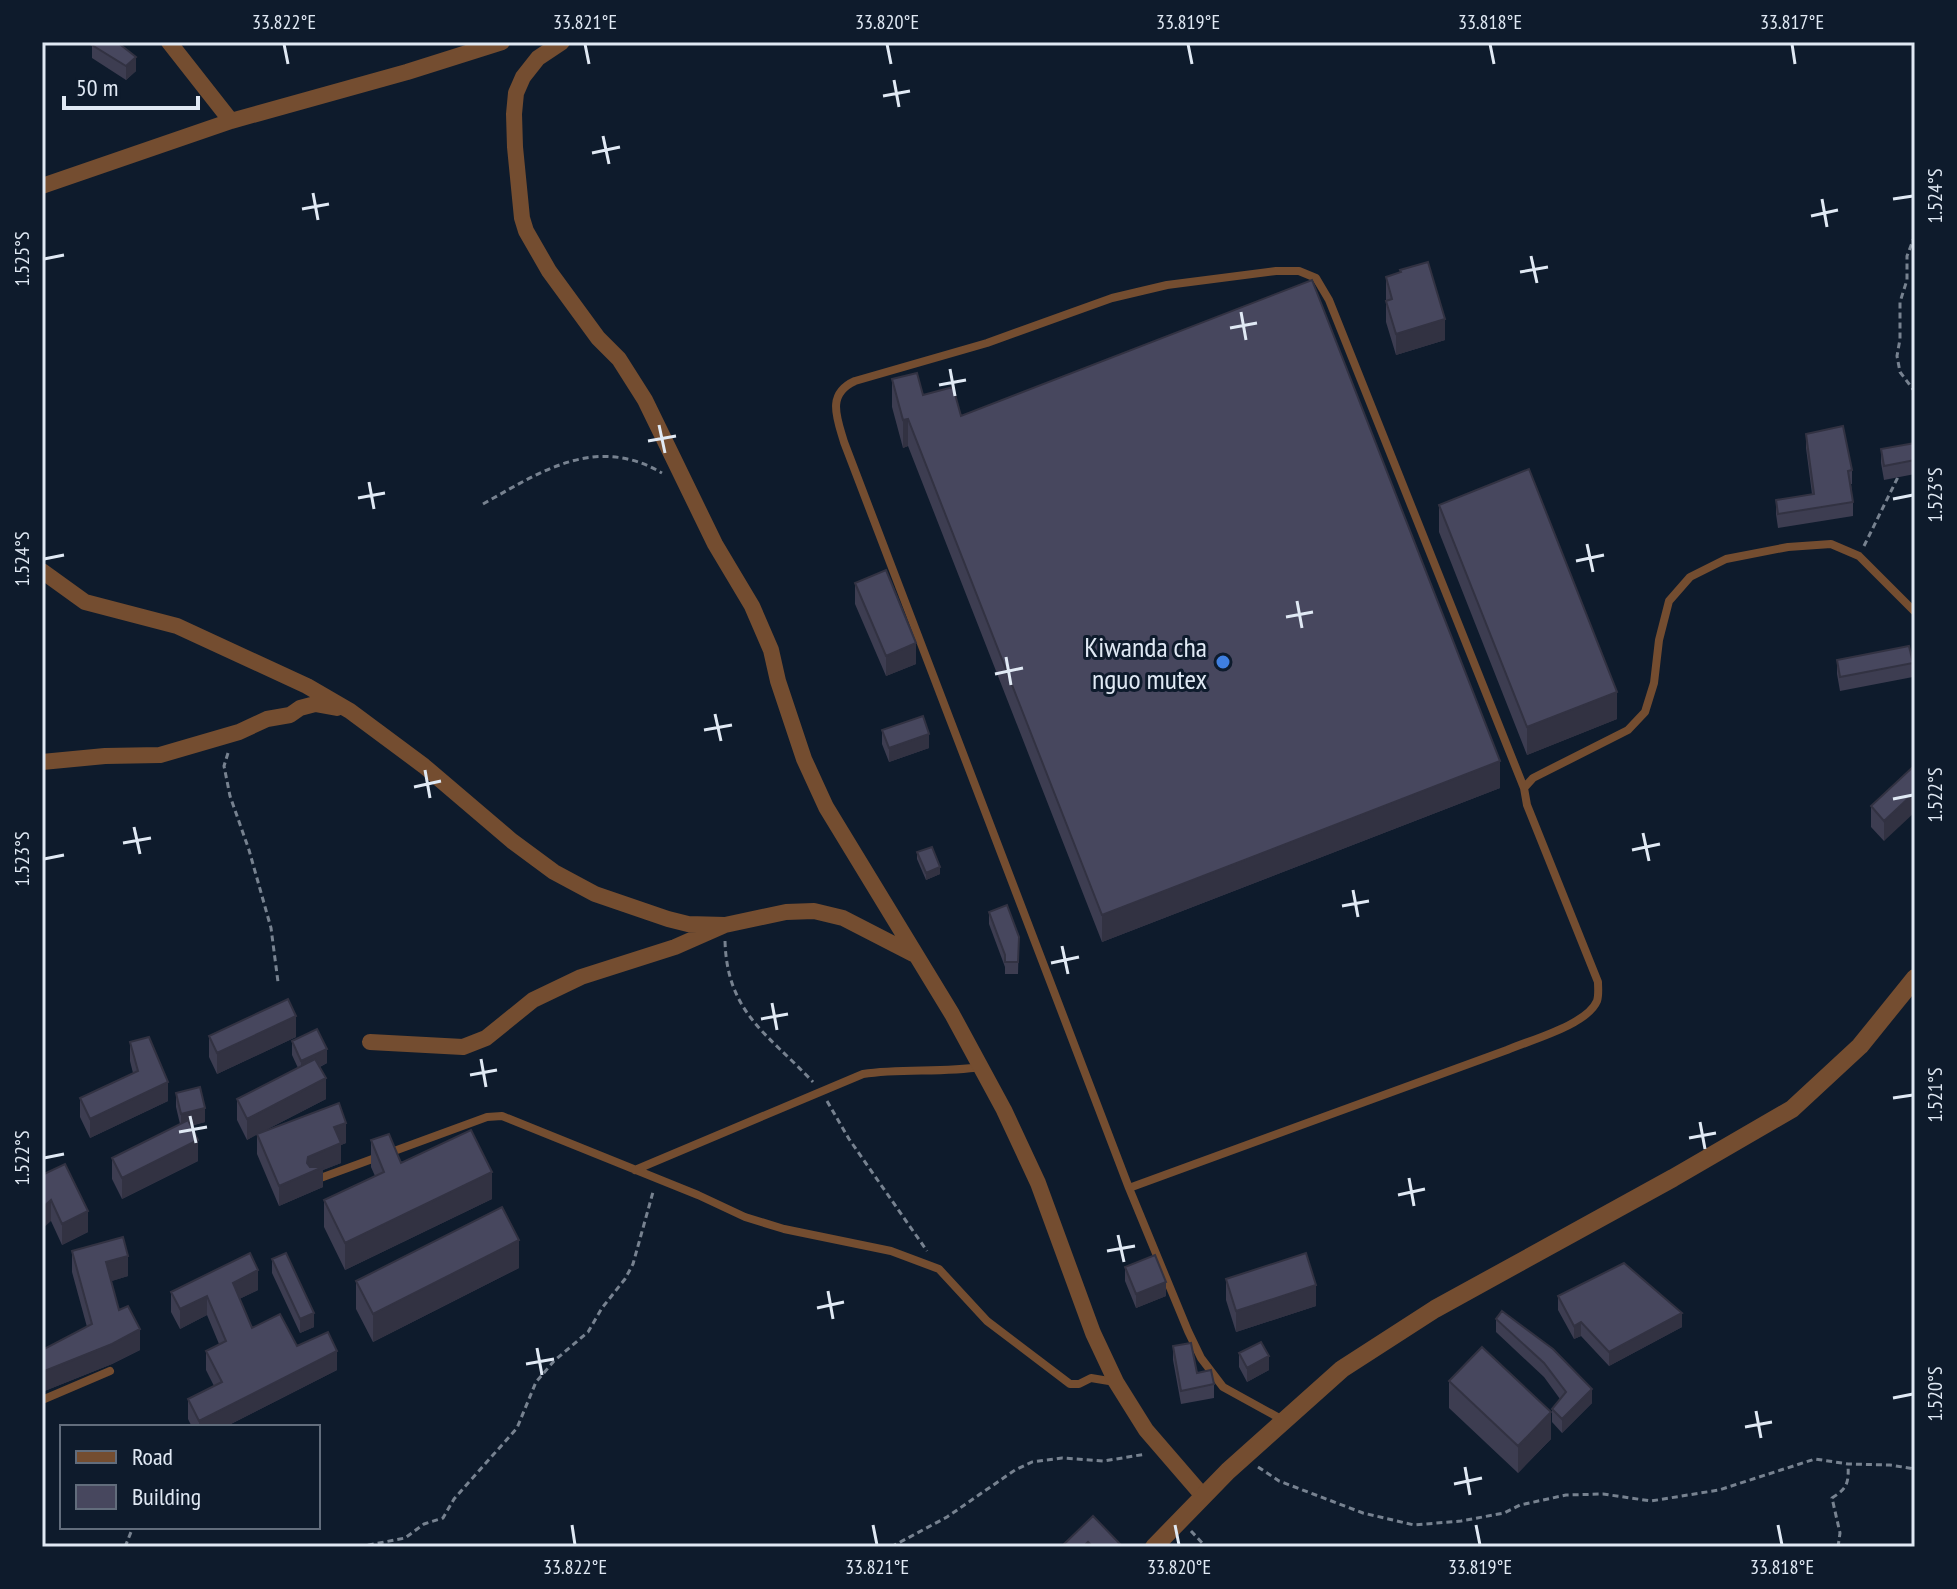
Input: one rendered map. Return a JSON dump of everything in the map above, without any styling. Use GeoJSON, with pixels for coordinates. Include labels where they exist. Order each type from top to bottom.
{"type":"FeatureCollection","features":[{"type":"Feature","properties":{"kind":"street"},"geometry":{"type":"LineString","coordinates":[[169,42],[231,121]]}},
{"type":"Feature","properties":{"kind":"street"},"geometry":{"type":"LineString","coordinates":[[42,186],[231,121],[502,42]]}},
{"type":"Feature","properties":{"kind":"street"},"geometry":{"type":"LineString","coordinates":[[562,42],[538,58],[523,77],[516,93],[514,114],[522,218],[534,247],[598,338],[619,359],[645,400],[686,487],[752,606],[771,650],[804,759],[826,807],[982,1067],[1038,1183],[1093,1333],[1116,1382],[1146,1430],[1203,1496]]}},
{"type":"Feature","properties":{"kind":"street"},"geometry":{"type":"LineString","coordinates":[[42,571],[85,602],[177,626],[307,686],[350,711],[424,766],[512,841],[554,872],[595,894],[688,924],[725,925]]}},
{"type":"Feature","properties":{"kind":"street"},"geometry":{"type":"LineString","coordinates":[[42,762],[160,755],[239,732],[267,719],[290,715],[315,704],[350,711]]}},
{"type":"Feature","properties":{"kind":"street"},"geometry":{"type":"LineString","coordinates":[[370,1042],[463,1047],[486,1038],[533,1000],[581,977],[675,947],[725,925],[786,912],[814,911],[843,918],[914,955]]}},
{"type":"Feature","properties":{"kind":"street"},"geometry":{"type":"LineString","coordinates":[[1154,1547],[1244,1456],[1342,1369],[1435,1309],[1792,1109],[1860,1046],[1915,978]]}},
{"type":"Feature","properties":{"kind":"lane"},"geometry":{"type":"LineString","coordinates":[[1129,1188],[1567,1026],[1590,1012],[1598,999],[1598,982],[1527,805],[1524,788],[1329,300],[1316,278],[1299,271],[1276,271],[1139,291],[1112,298],[987,343],[843,386],[838,393],[836,407],[844,442],[1129,1188],[1188,1331],[1210,1372],[1223,1387],[1284,1421]]}},
{"type":"Feature","properties":{"kind":"lane"},"geometry":{"type":"LineString","coordinates":[[1524,788],[1533,778],[1628,730],[1645,712],[1654,683],[1659,640],[1669,601],[1690,577],[1726,559],[1788,547],[1831,544],[1859,556],[1915,612]]}},
{"type":"Feature","properties":{"kind":"lane"},"geometry":{"type":"LineString","coordinates":[[635,1170],[863,1074],[885,1071],[949,1072],[982,1067]]}},
{"type":"Feature","properties":{"kind":"lane"},"geometry":{"type":"LineString","coordinates":[[314,1181],[487,1117],[502,1116],[745,1217],[784,1229],[891,1251],[939,1269],[987,1321],[1070,1384],[1079,1384],[1091,1378],[1116,1382]]}},
{"type":"Feature","properties":{"kind":"lane"},"geometry":{"type":"LineString","coordinates":[[42,1400],[110,1371]]}},
{"type":"Feature","properties":{"kind":"path"},"geometry":{"type":"LineString","coordinates":[[1915,235],[1907,256],[1907,280],[1900,302],[1897,364],[1915,392]]}},
{"type":"Feature","properties":{"kind":"path"},"geometry":{"type":"LineString","coordinates":[[483,504],[548,468],[589,458],[624,459],[651,466],[686,487]]}},
{"type":"Feature","properties":{"kind":"path"},"geometry":{"type":"LineString","coordinates":[[1859,556],[1901,471]]}},
{"type":"Feature","properties":{"kind":"path"},"geometry":{"type":"LineString","coordinates":[[239,732],[224,766],[233,808],[249,850],[271,928],[278,982]]}},
{"type":"Feature","properties":{"kind":"path"},"geometry":{"type":"LineString","coordinates":[[725,925],[731,986],[740,1005],[821,1091],[849,1139],[939,1269]]}},
{"type":"Feature","properties":{"kind":"path"},"geometry":{"type":"LineString","coordinates":[[358,1547],[405,1538],[424,1524],[440,1521],[486,1460],[509,1439],[522,1420],[536,1382],[554,1361],[588,1332],[633,1264],[657,1179]]}},
{"type":"Feature","properties":{"kind":"path"},"geometry":{"type":"LineString","coordinates":[[891,1547],[947,1517],[1015,1470],[1032,1462],[1062,1458],[1104,1461],[1164,1452]]}},
{"type":"Feature","properties":{"kind":"path"},"geometry":{"type":"LineString","coordinates":[[1244,1456],[1279,1481],[1363,1513],[1414,1525],[1504,1513],[1520,1505],[1566,1495],[1603,1494],[1640,1501],[1660,1500],[1735,1486],[1815,1459],[1915,1469]]}},
{"type":"Feature","properties":{"kind":"path"},"geometry":{"type":"LineString","coordinates":[[1838,1547],[1839,1524],[1832,1498],[1845,1490],[1848,1464]]}},
{"type":"Feature","properties":{"kind":"building"},"geometry":{"type":"Polygon","coordinates":[[[95,42],[117,42],[136,57],[126,66],[92,45],[95,42]]]}},
{"type":"Feature","properties":{"kind":"building"},"geometry":{"type":"Polygon","coordinates":[[[1428,262],[1445,319],[1396,334],[1386,301],[1392,299],[1386,277],[1428,262]]]}},
{"type":"Feature","properties":{"kind":"building"},"geometry":{"type":"Polygon","coordinates":[[[1312,280],[1500,761],[1102,915],[908,419],[903,420],[892,379],[917,373],[923,395],[953,387],[961,416],[1312,280]]]}},
{"type":"Feature","properties":{"kind":"building"},"geometry":{"type":"Polygon","coordinates":[[[1843,426],[1852,470],[1848,471],[1853,502],[1778,514],[1776,500],[1814,494],[1806,434],[1843,426]]]}},
{"type":"Feature","properties":{"kind":"building"},"geometry":{"type":"Polygon","coordinates":[[[1915,443],[1915,460],[1884,466],[1881,449],[1915,443]]]}},
{"type":"Feature","properties":{"kind":"building"},"geometry":{"type":"Polygon","coordinates":[[[1529,469],[1617,692],[1527,727],[1439,505],[1529,469]]]}},
{"type":"Feature","properties":{"kind":"building"},"geometry":{"type":"Polygon","coordinates":[[[886,570],[916,643],[886,656],[855,583],[886,570]]]}},
{"type":"Feature","properties":{"kind":"building"},"geometry":{"type":"Polygon","coordinates":[[[1909,646],[1913,663],[1840,677],[1837,660],[1909,646]]]}},
{"type":"Feature","properties":{"kind":"building"},"geometry":{"type":"Polygon","coordinates":[[[923,716],[929,734],[889,748],[882,730],[923,716]]]}},
{"type":"Feature","properties":{"kind":"building"},"geometry":{"type":"Polygon","coordinates":[[[1915,765],[1915,792],[1884,821],[1871,806],[1915,765]]]}},
{"type":"Feature","properties":{"kind":"building"},"geometry":{"type":"Polygon","coordinates":[[[932,847],[940,867],[926,873],[917,852],[932,847]]]}},
{"type":"Feature","properties":{"kind":"building"},"geometry":{"type":"Polygon","coordinates":[[[1007,905],[1019,937],[1018,962],[1005,962],[989,912],[1007,905]]]}},
{"type":"Feature","properties":{"kind":"building"},"geometry":{"type":"Polygon","coordinates":[[[288,999],[296,1016],[217,1053],[209,1036],[288,999]]]}},
{"type":"Feature","properties":{"kind":"building"},"geometry":{"type":"Polygon","coordinates":[[[317,1029],[327,1049],[301,1061],[292,1041],[317,1029]]]}},
{"type":"Feature","properties":{"kind":"building"},"geometry":{"type":"Polygon","coordinates":[[[149,1037],[168,1082],[90,1119],[80,1098],[138,1071],[130,1042],[149,1037]]]}},
{"type":"Feature","properties":{"kind":"building"},"geometry":{"type":"Polygon","coordinates":[[[315,1059],[326,1078],[247,1119],[237,1099],[315,1059]]]}},
{"type":"Feature","properties":{"kind":"building"},"geometry":{"type":"Polygon","coordinates":[[[200,1087],[205,1108],[181,1114],[176,1093],[200,1087]]]}},
{"type":"Feature","properties":{"kind":"building"},"geometry":{"type":"Polygon","coordinates":[[[339,1103],[346,1123],[334,1127],[341,1143],[308,1157],[310,1167],[323,1167],[279,1186],[257,1134],[339,1103]]]}},
{"type":"Feature","properties":{"kind":"building"},"geometry":{"type":"Polygon","coordinates":[[[188,1120],[198,1140],[122,1178],[112,1158],[188,1120]]]}},
{"type":"Feature","properties":{"kind":"building"},"geometry":{"type":"Polygon","coordinates":[[[471,1130],[492,1172],[345,1243],[324,1200],[384,1172],[371,1140],[389,1134],[401,1163],[471,1130]]]}},
{"type":"Feature","properties":{"kind":"building"},"geometry":{"type":"Polygon","coordinates":[[[65,1164],[88,1211],[62,1224],[51,1200],[42,1208],[42,1175],[65,1164]]]}},
{"type":"Feature","properties":{"kind":"building"},"geometry":{"type":"Polygon","coordinates":[[[502,1207],[519,1240],[373,1314],[356,1281],[502,1207]]]}},
{"type":"Feature","properties":{"kind":"building"},"geometry":{"type":"Polygon","coordinates":[[[123,1237],[128,1256],[106,1262],[119,1310],[128,1306],[140,1329],[112,1344],[42,1372],[42,1350],[92,1324],[72,1251],[123,1237]]]}},
{"type":"Feature","properties":{"kind":"building"},"geometry":{"type":"Polygon","coordinates":[[[250,1253],[258,1270],[233,1283],[252,1328],[280,1314],[297,1346],[328,1332],[337,1351],[199,1421],[188,1399],[222,1382],[206,1351],[226,1341],[207,1296],[180,1309],[171,1292],[250,1253]]]}},
{"type":"Feature","properties":{"kind":"building"},"geometry":{"type":"Polygon","coordinates":[[[286,1253],[314,1313],[300,1319],[272,1259],[286,1253]]]}},
{"type":"Feature","properties":{"kind":"building"},"geometry":{"type":"Polygon","coordinates":[[[1306,1253],[1316,1285],[1236,1311],[1226,1279],[1306,1253]]]}},
{"type":"Feature","properties":{"kind":"building"},"geometry":{"type":"Polygon","coordinates":[[[1155,1255],[1166,1282],[1136,1294],[1125,1267],[1155,1255]]]}},
{"type":"Feature","properties":{"kind":"building"},"geometry":{"type":"Polygon","coordinates":[[[1624,1263],[1682,1313],[1609,1352],[1581,1322],[1574,1326],[1558,1296],[1624,1263]]]}},
{"type":"Feature","properties":{"kind":"building"},"geometry":{"type":"Polygon","coordinates":[[[1502,1311],[1553,1349],[1592,1389],[1562,1419],[1552,1409],[1566,1392],[1544,1363],[1496,1319],[1502,1311]]]}},
{"type":"Feature","properties":{"kind":"building"},"geometry":{"type":"Polygon","coordinates":[[[1261,1342],[1269,1356],[1247,1368],[1239,1353],[1261,1342]]]}},
{"type":"Feature","properties":{"kind":"building"},"geometry":{"type":"Polygon","coordinates":[[[1191,1343],[1197,1373],[1211,1370],[1214,1384],[1181,1391],[1173,1346],[1191,1343]]]}},
{"type":"Feature","properties":{"kind":"building"},"geometry":{"type":"Polygon","coordinates":[[[1482,1347],[1551,1412],[1518,1446],[1449,1381],[1482,1347]]]}},
{"type":"Feature","properties":{"kind":"building"},"geometry":{"type":"Polygon","coordinates":[[[1093,1516],[1120,1544],[1117,1547],[1093,1547],[1088,1542],[1083,1547],[1061,1547],[1093,1516]]]}},
{"type":"Feature","properties":{"kind":"place","name":"Kiwanda cha nguo mutex"},"geometry":{"type":"Point","coordinates":[1223,662]}}]}
